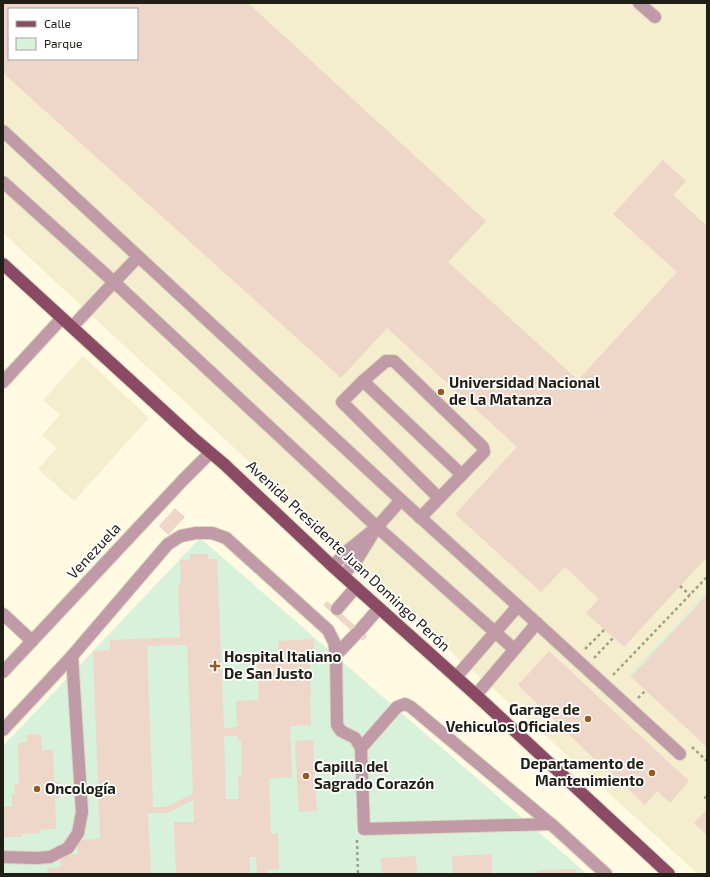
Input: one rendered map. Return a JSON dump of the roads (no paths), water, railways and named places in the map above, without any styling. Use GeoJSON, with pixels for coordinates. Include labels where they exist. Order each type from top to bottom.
{"type":"FeatureCollection","features":[{"type":"Feature","properties":{"kind":"main road","name":"Avenida Presidente Juan Domingo Perón"},"geometry":{"type":"LineString","coordinates":[[3,264],[224,464],[378,608],[476,695],[670,874]]}},
{"type":"Feature","properties":{"kind":"street"},"geometry":{"type":"LineString","coordinates":[[639,3],[655,18]]}},
{"type":"Feature","properties":{"kind":"street"},"geometry":{"type":"LineString","coordinates":[[3,131],[420,518],[680,754]]}},
{"type":"Feature","properties":{"kind":"street"},"geometry":{"type":"LineString","coordinates":[[3,182],[114,282],[377,527],[514,649]]}},
{"type":"Feature","properties":{"kind":"street"},"geometry":{"type":"LineString","coordinates":[[72,327],[138,257]]}},
{"type":"Feature","properties":{"kind":"street"},"geometry":{"type":"LineString","coordinates":[[3,382],[62,318]]}},
{"type":"Feature","properties":{"kind":"street"},"geometry":{"type":"LineString","coordinates":[[420,518],[484,452],[483,447],[394,361],[386,361],[363,380],[342,402],[439,498]]}},
{"type":"Feature","properties":{"kind":"street"},"geometry":{"type":"LineString","coordinates":[[363,380],[462,474]]}},
{"type":"Feature","properties":{"kind":"street","name":"Venezuela"},"geometry":{"type":"LineString","coordinates":[[3,672],[210,452]]}},
{"type":"Feature","properties":{"kind":"street"},"geometry":{"type":"LineString","coordinates":[[333,566],[346,552],[377,527],[401,500]]}},
{"type":"Feature","properties":{"kind":"street"},"geometry":{"type":"LineString","coordinates":[[343,575],[356,561],[377,527]]}},
{"type":"Feature","properties":{"kind":"street"},"geometry":{"type":"LineString","coordinates":[[3,730],[72,656],[168,544],[181,536],[196,533],[212,533],[226,538],[328,630],[334,642],[336,655],[337,725],[341,731],[355,738],[361,748],[364,829],[551,824]]}},
{"type":"Feature","properties":{"kind":"street"},"geometry":{"type":"LineString","coordinates":[[322,625],[356,587]]}},
{"type":"Feature","properties":{"kind":"street"},"geometry":{"type":"LineString","coordinates":[[456,677],[518,606]]}},
{"type":"Feature","properties":{"kind":"street"},"geometry":{"type":"LineString","coordinates":[[336,655],[378,608]]}},
{"type":"Feature","properties":{"kind":"street"},"geometry":{"type":"LineString","coordinates":[[3,614],[32,641]]}},
{"type":"Feature","properties":{"kind":"street"},"geometry":{"type":"LineString","coordinates":[[476,695],[537,623]]}},
{"type":"Feature","properties":{"kind":"street"},"geometry":{"type":"LineString","coordinates":[[3,858],[50,857],[68,848],[78,833],[82,812],[72,656]]}},
{"type":"Feature","properties":{"kind":"street"},"geometry":{"type":"LineString","coordinates":[[361,748],[397,707],[405,704],[411,707],[551,824],[606,874]]}},
{"type":"Feature","properties":{"kind":"place","name":"Universidad Nacional de La Matanza"},"geometry":{"type":"Point","coordinates":[441,392]}},
{"type":"Feature","properties":{"kind":"place","name":"Hospital Italiano De San Justo"},"geometry":{"type":"Point","coordinates":[215,666]}},
{"type":"Feature","properties":{"kind":"place","name":"Garage de Vehiculos Oficiales"},"geometry":{"type":"Point","coordinates":[588,719]}},
{"type":"Feature","properties":{"kind":"place","name":"Departamento de Mantenimiento"},"geometry":{"type":"Point","coordinates":[652,773]}},
{"type":"Feature","properties":{"kind":"place","name":"Capilla del Sagrado Corazón"},"geometry":{"type":"Point","coordinates":[306,776]}},
{"type":"Feature","properties":{"kind":"place","name":"Oncología"},"geometry":{"type":"Point","coordinates":[37,789]}}]}
